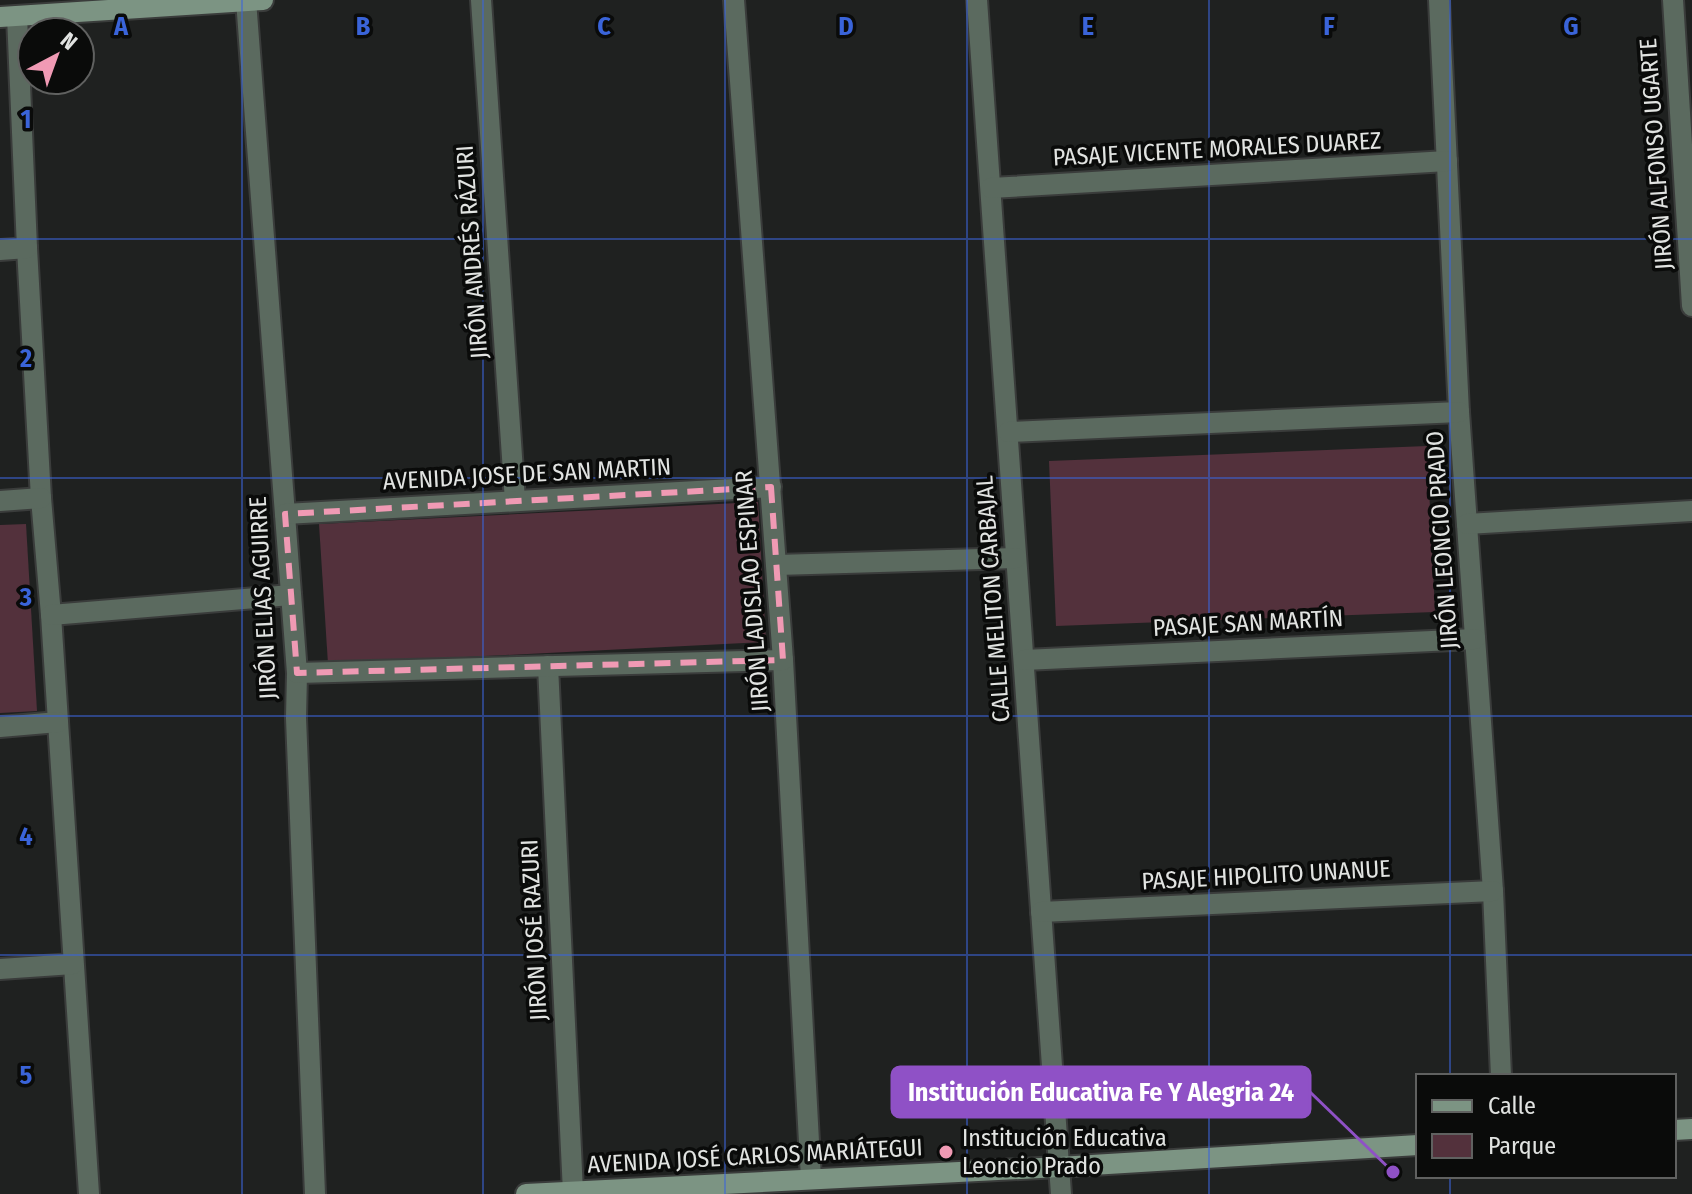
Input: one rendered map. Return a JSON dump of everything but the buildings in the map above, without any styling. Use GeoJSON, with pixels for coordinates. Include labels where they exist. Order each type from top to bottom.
{"type":"FeatureCollection","features":[{"type":"Feature","properties":{"kind":"main road"},"geometry":{"type":"LineString","coordinates":[[9,17],[252,0]]}},
{"type":"Feature","properties":{"kind":"main road","name":"AVENIDA JOSÉ CARLOS MARIÁTEGUI"},"geometry":{"type":"LineString","coordinates":[[526,1194],[789,1187],[811,1179],[1416,1145]]}},
{"type":"Feature","properties":{"kind":"street","name":"JIRÓN ELIAS AGUIRRE"},"geometry":{"type":"LineString","coordinates":[[252,0],[297,673],[296,718],[315,1194]]}},
{"type":"Feature","properties":{"kind":"street","name":"JIRÓN ANDRÉS RÁZURI"},"geometry":{"type":"LineString","coordinates":[[481,0],[515,501]]}},
{"type":"Feature","properties":{"kind":"street","name":"JIRÓN LADISLAO ESPINAR"},"geometry":{"type":"LineString","coordinates":[[734,0],[777,565],[811,1179]]}},
{"type":"Feature","properties":{"kind":"street","name":"CALLE MELITON CARBAJAL"},"geometry":{"type":"LineString","coordinates":[[977,0],[1061,1194]]}},
{"type":"Feature","properties":{"kind":"street","name":"JIRÓN LEONCIO PRADO"},"geometry":{"type":"LineString","coordinates":[[1439,0],[1459,412],[1493,891],[1501,1074]]}},
{"type":"Feature","properties":{"kind":"street","name":"JIRÓN ALFONSO UGARTE"},"geometry":{"type":"LineString","coordinates":[[1673,0],[1692,306]]}},
{"type":"Feature","properties":{"kind":"street"},"geometry":{"type":"LineString","coordinates":[[9,17],[89,1194]]}},
{"type":"Feature","properties":{"kind":"street","name":"PASAJE VICENTE MORALES DUAREZ"},"geometry":{"type":"LineString","coordinates":[[991,188],[1447,161]]}},
{"type":"Feature","properties":{"kind":"street"},"geometry":{"type":"LineString","coordinates":[[0,250],[27,248]]}},
{"type":"Feature","properties":{"kind":"street"},"geometry":{"type":"LineString","coordinates":[[1008,432],[1459,412]]}},
{"type":"Feature","properties":{"kind":"street","name":"AVENIDA JOSE DE SAN MARTIN"},"geometry":{"type":"LineString","coordinates":[[285,514],[771,487]]}},
{"type":"Feature","properties":{"kind":"street"},"geometry":{"type":"LineString","coordinates":[[0,501],[41,498]]}},
{"type":"Feature","properties":{"kind":"street"},"geometry":{"type":"LineString","coordinates":[[1467,524],[1692,511]]}},
{"type":"Feature","properties":{"kind":"street"},"geometry":{"type":"LineString","coordinates":[[777,565],[1016,558]]}},
{"type":"Feature","properties":{"kind":"street"},"geometry":{"type":"LineString","coordinates":[[51,615],[291,595]]}},
{"type":"Feature","properties":{"kind":"street","name":"PASAJE SAN MARTÍN"},"geometry":{"type":"LineString","coordinates":[[1024,660],[1475,639]]}},
{"type":"Feature","properties":{"kind":"street"},"geometry":{"type":"LineString","coordinates":[[297,673],[783,660]]}},
{"type":"Feature","properties":{"kind":"street","name":"JIRÓN JOSÉ RAZURI"},"geometry":{"type":"LineString","coordinates":[[548,666],[573,1192]]}},
{"type":"Feature","properties":{"kind":"street"},"geometry":{"type":"LineString","coordinates":[[0,727],[58,722]]}},
{"type":"Feature","properties":{"kind":"street","name":"PASAJE HIPOLITO UNANUE"},"geometry":{"type":"LineString","coordinates":[[1041,912],[1493,891]]}},
{"type":"Feature","properties":{"kind":"street"},"geometry":{"type":"LineString","coordinates":[[0,969],[73,964]]}},
{"type":"Feature","properties":{"kind":"highlighted area"},"geometry":{"type":"Polygon","coordinates":[[[771,487],[783,660],[297,673],[285,514],[771,487]]]}},
{"type":"Feature","properties":{"kind":"green space"},"geometry":{"type":"Polygon","coordinates":[[[1427,446],[1435,612],[1056,626],[1049,461],[1427,446]]]}},
{"type":"Feature","properties":{"kind":"green space"},"geometry":{"type":"Polygon","coordinates":[[[758,502],[766,642],[328,664],[319,524],[758,502]]]}},
{"type":"Feature","properties":{"kind":"green space"},"geometry":{"type":"Polygon","coordinates":[[[26,524],[37,711],[0,713],[0,525],[26,524]]]}},
{"type":"Feature","properties":{"kind":"place","name":"Institución Educativa Leoncio Prado"},"geometry":{"type":"Point","coordinates":[946,1152]}},
{"type":"Feature","properties":{"kind":"place","name":"Institución Educativa Fe Y Alegria 24"},"geometry":{"type":"Point","coordinates":[1393,1172]}}]}
